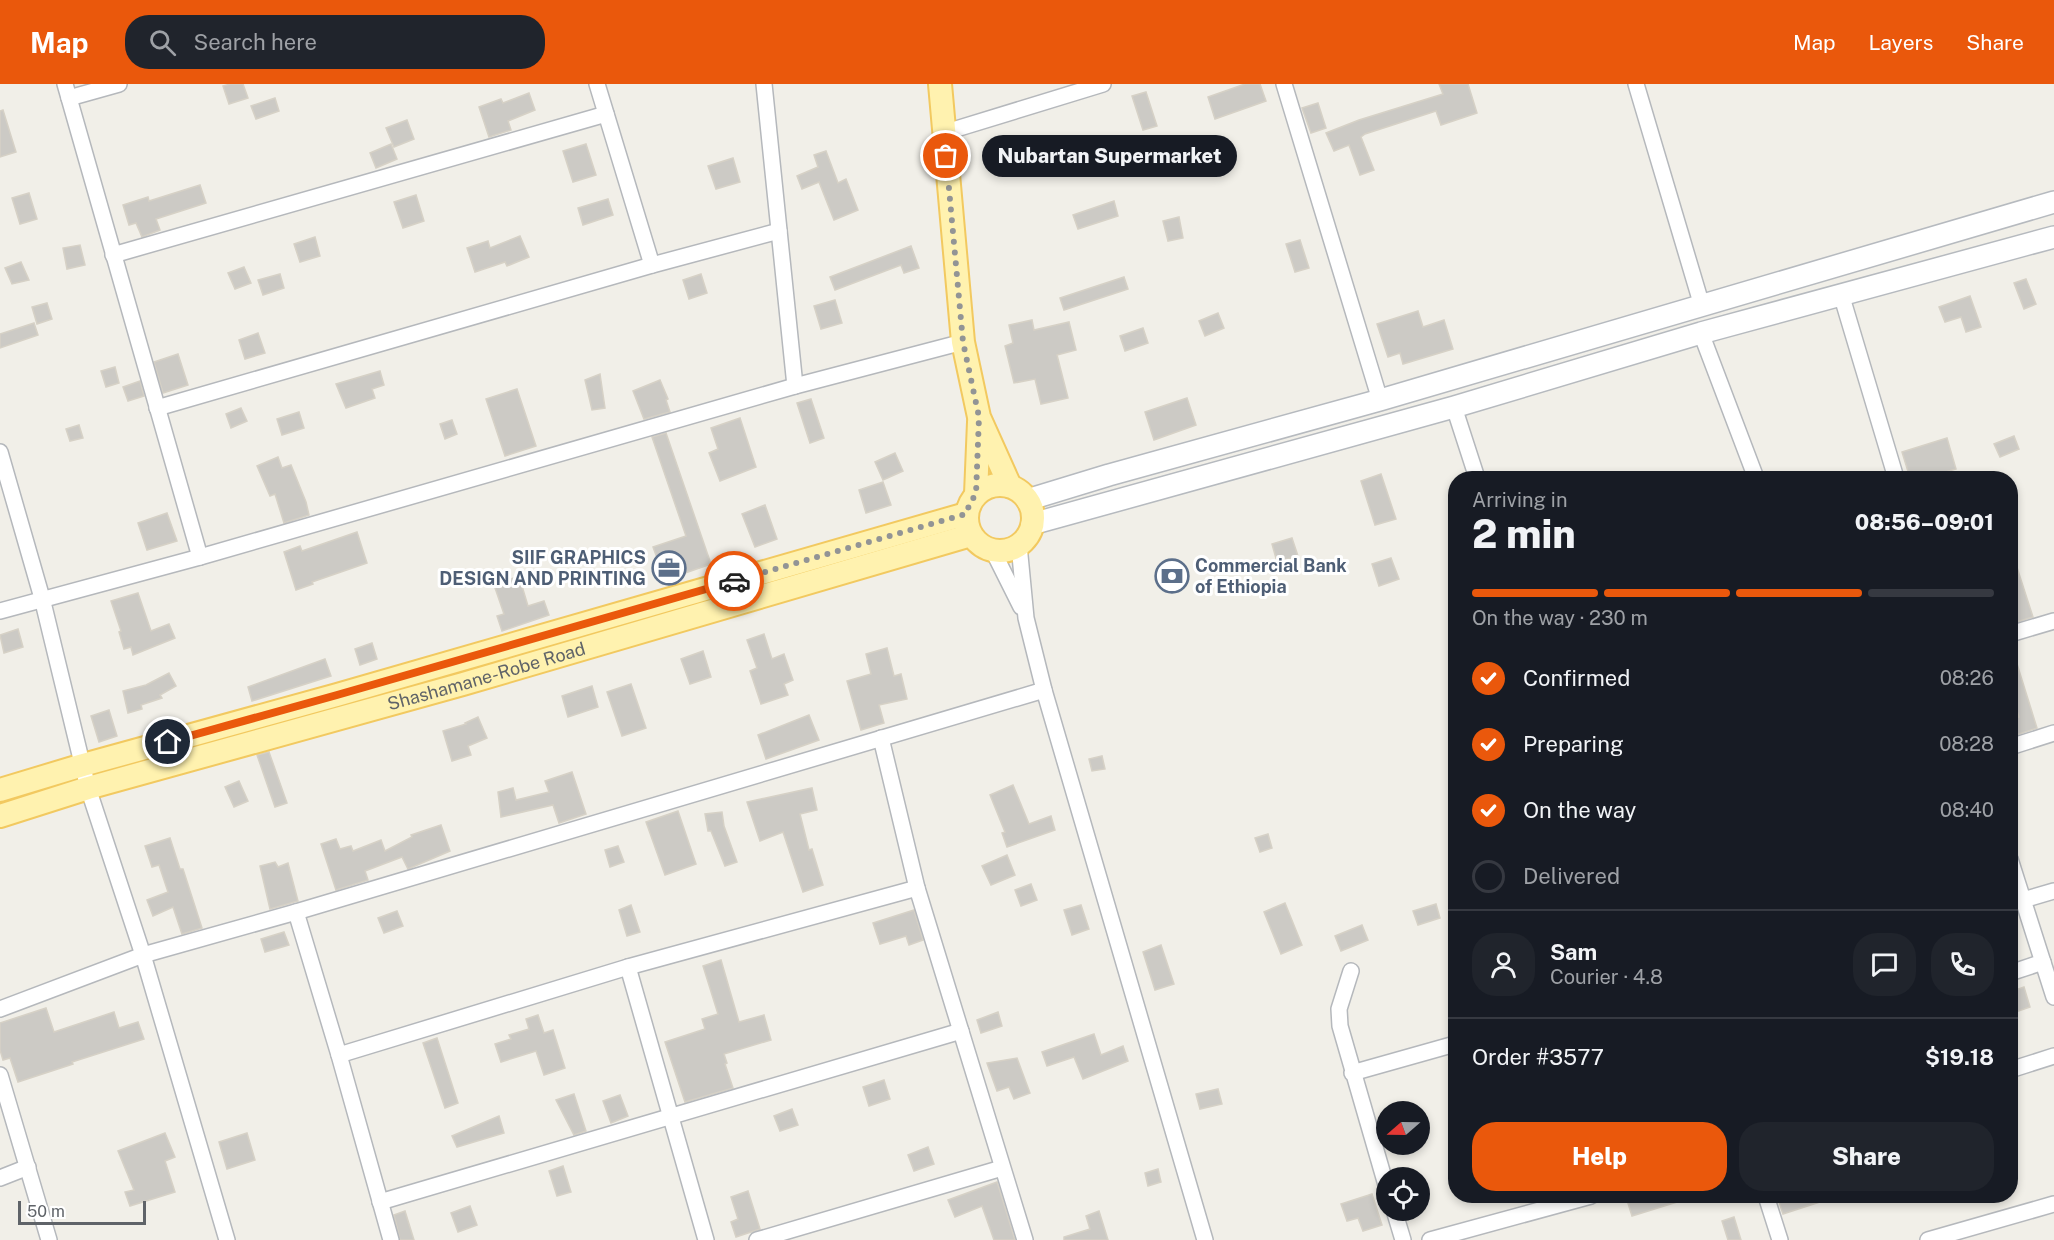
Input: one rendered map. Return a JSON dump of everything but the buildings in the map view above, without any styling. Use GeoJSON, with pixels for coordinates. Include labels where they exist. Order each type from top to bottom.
{"type":"FeatureCollection","features":[{"type":"Feature","properties":{"kind":"main road"},"geometry":{"type":"LineString","coordinates":[[940,84],[963,342],[979,417],[1019,493],[1031,507],[1032,524],[1028,536],[1019,545],[1002,551],[984,548],[971,514],[979,417]]}},
{"type":"Feature","properties":{"kind":"main road"},"geometry":{"type":"LineString","coordinates":[[1019,493],[1380,400],[2054,202]]}},
{"type":"Feature","properties":{"kind":"main road"},"geometry":{"type":"LineString","coordinates":[[1032,524],[1454,407],[1701,333],[2054,237]]}},
{"type":"Feature","properties":{"kind":"main road","name":"Shashamane-Robe Road"},"geometry":{"type":"LineString","coordinates":[[0,816],[88,788],[474,680],[971,514],[982,489],[996,485],[1019,493]]}},
{"type":"Feature","properties":{"kind":"main road","name":"Shashamane-Robe Road"},"geometry":{"type":"LineString","coordinates":[[0,790],[971,514]]}},
{"type":"Feature","properties":{"kind":"street"},"geometry":{"type":"LineString","coordinates":[[119,84],[67,91],[200,557]]}},
{"type":"Feature","properties":{"kind":"street"},"geometry":{"type":"LineString","coordinates":[[597,84],[651,265]]}},
{"type":"Feature","properties":{"kind":"street"},"geometry":{"type":"LineString","coordinates":[[764,84],[795,386]]}},
{"type":"Feature","properties":{"kind":"street"},"geometry":{"type":"LineString","coordinates":[[943,133],[1103,84]]}},
{"type":"Feature","properties":{"kind":"street"},"geometry":{"type":"LineString","coordinates":[[1284,84],[1380,400]]}},
{"type":"Feature","properties":{"kind":"street"},"geometry":{"type":"LineString","coordinates":[[1636,84],[1702,306]]}},
{"type":"Feature","properties":{"kind":"street"},"geometry":{"type":"LineString","coordinates":[[113,255],[606,114]]}},
{"type":"Feature","properties":{"kind":"street"},"geometry":{"type":"LineString","coordinates":[[157,408],[651,265],[779,231]]}},
{"type":"Feature","properties":{"kind":"street"},"geometry":{"type":"LineString","coordinates":[[1840,294],[1894,471]]}},
{"type":"Feature","properties":{"kind":"street"},"geometry":{"type":"LineString","coordinates":[[1701,333],[1753,471]]}},
{"type":"Feature","properties":{"kind":"street"},"geometry":{"type":"LineString","coordinates":[[0,611],[200,557],[795,386],[963,342]]}},
{"type":"Feature","properties":{"kind":"street"},"geometry":{"type":"LineString","coordinates":[[1454,407],[1475,471]]}},
{"type":"Feature","properties":{"kind":"street"},"geometry":{"type":"LineString","coordinates":[[0,452],[42,598],[88,788],[143,955],[227,1240]]}},
{"type":"Feature","properties":{"kind":"street"},"geometry":{"type":"LineString","coordinates":[[1019,545],[1026,618],[1044,690],[1205,1240]]}},
{"type":"Feature","properties":{"kind":"street"},"geometry":{"type":"LineString","coordinates":[[993,551],[1026,618]]}},
{"type":"Feature","properties":{"kind":"street"},"geometry":{"type":"LineString","coordinates":[[2018,632],[2054,621]]}},
{"type":"Feature","properties":{"kind":"street"},"geometry":{"type":"LineString","coordinates":[[0,1010],[143,955],[296,912],[1044,690]]}},
{"type":"Feature","properties":{"kind":"street"},"geometry":{"type":"LineString","coordinates":[[2018,744],[2054,733]]}},
{"type":"Feature","properties":{"kind":"street"},"geometry":{"type":"LineString","coordinates":[[881,738],[917,888],[1025,1240]]}},
{"type":"Feature","properties":{"kind":"street"},"geometry":{"type":"LineString","coordinates":[[2018,884],[2054,998]]}},
{"type":"Feature","properties":{"kind":"street"},"geometry":{"type":"LineString","coordinates":[[339,1055],[628,967],[917,888]]}},
{"type":"Feature","properties":{"kind":"street"},"geometry":{"type":"LineString","coordinates":[[2023,900],[2054,891]]}},
{"type":"Feature","properties":{"kind":"street"},"geometry":{"type":"LineString","coordinates":[[296,912],[391,1240]]}},
{"type":"Feature","properties":{"kind":"street"},"geometry":{"type":"LineString","coordinates":[[2018,970],[2043,962]]}},
{"type":"Feature","properties":{"kind":"street"},"geometry":{"type":"LineString","coordinates":[[628,967],[706,1240]]}},
{"type":"Feature","properties":{"kind":"street"},"geometry":{"type":"LineString","coordinates":[[1351,971],[1339,1009],[1340,1026],[1381,1167]]}},
{"type":"Feature","properties":{"kind":"street"},"geometry":{"type":"LineString","coordinates":[[380,1203],[962,1031]]}},
{"type":"Feature","properties":{"kind":"street"},"geometry":{"type":"LineString","coordinates":[[1352,1073],[1448,1046]]}},
{"type":"Feature","properties":{"kind":"street"},"geometry":{"type":"LineString","coordinates":[[2018,1067],[2054,1056]]}},
{"type":"Feature","properties":{"kind":"street"},"geometry":{"type":"LineString","coordinates":[[0,1075],[50,1240]]}},
{"type":"Feature","properties":{"kind":"street"},"geometry":{"type":"LineString","coordinates":[[0,1178],[28,1167]]}},
{"type":"Feature","properties":{"kind":"street"},"geometry":{"type":"LineString","coordinates":[[757,1240],[1002,1168]]}},
{"type":"Feature","properties":{"kind":"street"},"geometry":{"type":"LineString","coordinates":[[1430,1240],[1457,1236],[1568,1203]]}},
{"type":"Feature","properties":{"kind":"street"},"geometry":{"type":"LineString","coordinates":[[1768,1203],[1779,1240]]}},
{"type":"Feature","properties":{"kind":"street"},"geometry":{"type":"LineString","coordinates":[[1928,1240],[2054,1204]]}},
{"type":"Feature","properties":{"kind":"street"},"geometry":{"type":"LineString","coordinates":[[1397,1221],[1403,1240]]}},
{"type":"Feature","properties":{"kind":"way so far"},"geometry":{"type":"LineString","coordinates":[[734,581],[966,514],[976,494],[979,417],[963,342],[946,156]]}},
{"type":"Feature","properties":{"kind":"place","name":"Nubartan Supermarket"},"geometry":{"type":"Point","coordinates":[946,156]}},
{"type":"Feature","properties":{"kind":"place","name":"SIIF GRAPHICS DESIGN AND PRINTING"},"geometry":{"type":"Point","coordinates":[669,568]}},
{"type":"Feature","properties":{"kind":"place","name":"Commercial Bank of Ethiopia"},"geometry":{"type":"Point","coordinates":[1172,576]}},
{"type":"Feature","properties":{"kind":"route"},"geometry":{"type":"LineString","coordinates":[[168,742],[734,581]]}}]}
